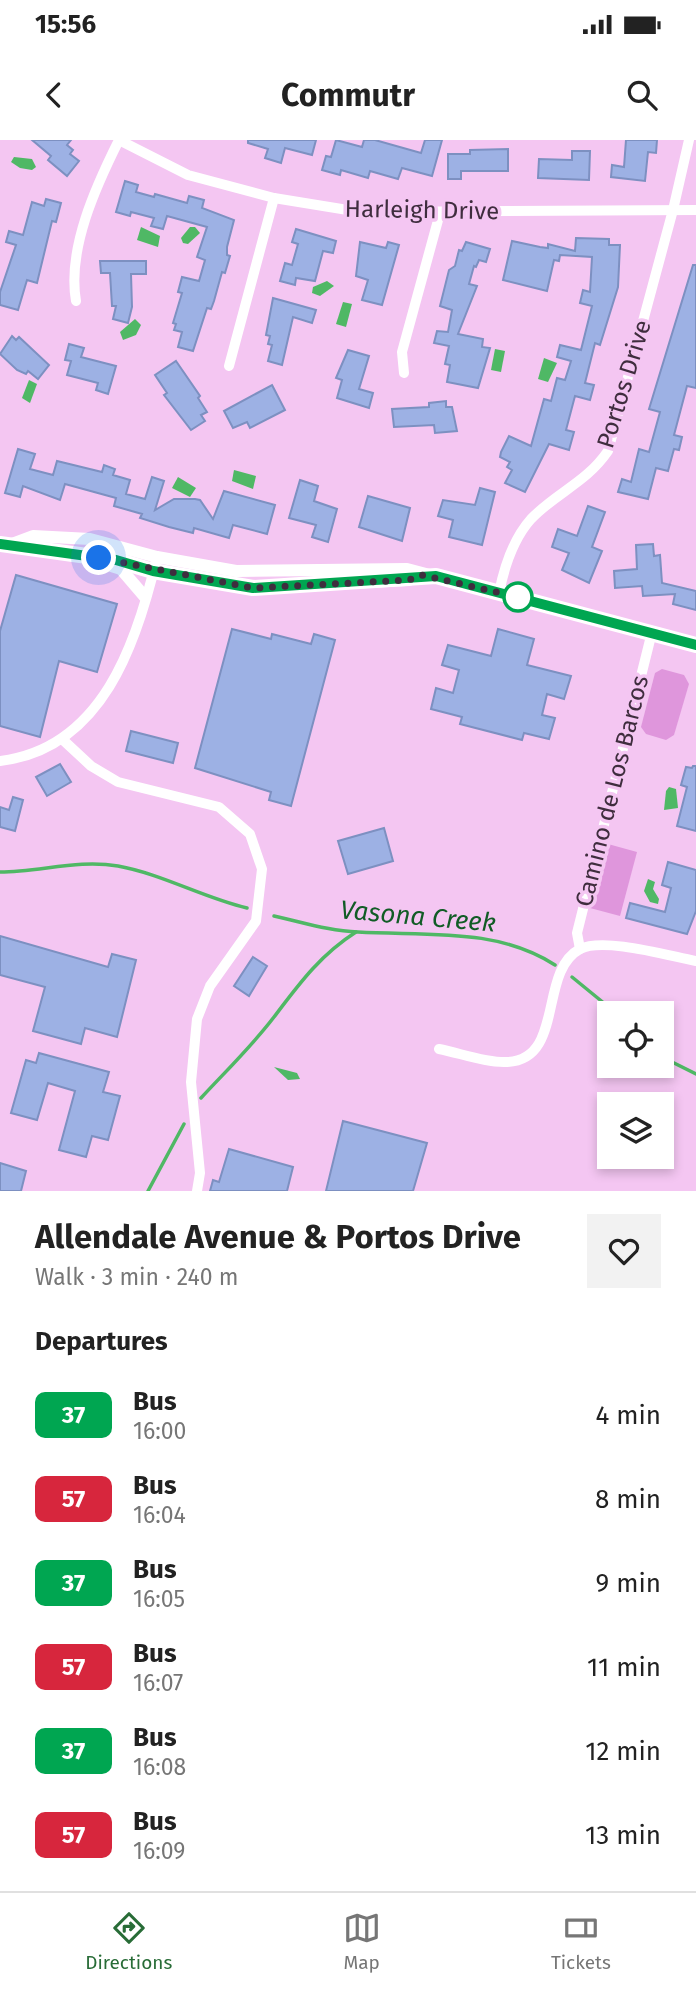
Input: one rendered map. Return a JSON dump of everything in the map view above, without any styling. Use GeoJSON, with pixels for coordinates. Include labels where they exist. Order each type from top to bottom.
{"type":"FeatureCollection","features":[{"type":"Feature","properties":{"kind":"street","name":"Harleigh Drive"},"geometry":{"type":"LineString","coordinates":[[119,140],[188,175],[274,198],[359,212],[696,210]]}},
{"type":"Feature","properties":{"kind":"street"},"geometry":{"type":"LineString","coordinates":[[76,301],[72,278],[94,189],[119,140]]}},
{"type":"Feature","properties":{"kind":"street","name":"Portos Drive"},"geometry":{"type":"LineString","coordinates":[[499,593],[517,539],[531,520],[593,472],[607,451],[673,210],[689,140]]}},
{"type":"Feature","properties":{"kind":"street"},"geometry":{"type":"LineString","coordinates":[[229,366],[274,198]]}},
{"type":"Feature","properties":{"kind":"street"},"geometry":{"type":"LineString","coordinates":[[404,373],[402,352],[439,213]]}},
{"type":"Feature","properties":{"kind":"street"},"geometry":{"type":"LineString","coordinates":[[4,545],[33,536],[90,539],[157,557],[236,571],[407,569],[696,645]]}},
{"type":"Feature","properties":{"kind":"street"},"geometry":{"type":"LineString","coordinates":[[4,545],[116,560],[153,571],[253,588],[409,580],[422,575]]}},
{"type":"Feature","properties":{"kind":"street"},"geometry":{"type":"LineString","coordinates":[[81,556],[121,569],[145,597]]}},
{"type":"Feature","properties":{"kind":"street"},"geometry":{"type":"LineString","coordinates":[[0,761],[23,756],[62,738],[96,708],[115,681],[157,557]]}},
{"type":"Feature","properties":{"kind":"street","name":"Camino de Los Barcos"},"geometry":{"type":"LineString","coordinates":[[652,632],[576,933],[580,950],[597,945],[696,961]]}},
{"type":"Feature","properties":{"kind":"street"},"geometry":{"type":"LineString","coordinates":[[62,738],[91,766],[118,782],[219,807],[250,834],[262,869],[256,922],[210,986],[197,1019],[191,1082],[200,1173],[197,1191]]}},
{"type":"Feature","properties":{"kind":"street"},"geometry":{"type":"LineString","coordinates":[[439,1049],[507,1062],[527,1057],[542,1040],[563,964],[580,950]]}},
{"type":"Feature","properties":{"kind":"shaded area"},"geometry":{"type":"Polygon","coordinates":[[[14,157],[32,159],[36,167],[32,170],[20,168],[11,162],[14,157]]]}},
{"type":"Feature","properties":{"kind":"shaded area"},"geometry":{"type":"Polygon","coordinates":[[[141,227],[160,236],[158,247],[137,240],[141,227]]]}},
{"type":"Feature","properties":{"kind":"shaded area"},"geometry":{"type":"Polygon","coordinates":[[[190,227],[195,227],[200,233],[188,244],[183,243],[181,238],[190,227]]]}},
{"type":"Feature","properties":{"kind":"shaded area"},"geometry":{"type":"Polygon","coordinates":[[[327,281],[334,286],[320,296],[312,293],[313,287],[327,281]]]}},
{"type":"Feature","properties":{"kind":"shaded area"},"geometry":{"type":"Polygon","coordinates":[[[343,302],[352,304],[346,327],[336,324],[343,302]]]}},
{"type":"Feature","properties":{"kind":"shaded area"},"geometry":{"type":"Polygon","coordinates":[[[135,319],[141,325],[136,335],[123,340],[120,332],[135,319]]]}},
{"type":"Feature","properties":{"kind":"shaded area"},"geometry":{"type":"Polygon","coordinates":[[[495,349],[505,351],[501,372],[491,370],[495,349]]]}},
{"type":"Feature","properties":{"kind":"shaded area"},"geometry":{"type":"Polygon","coordinates":[[[544,358],[557,363],[548,382],[538,379],[544,358]]]}},
{"type":"Feature","properties":{"kind":"shaded area"},"geometry":{"type":"Polygon","coordinates":[[[29,380],[37,384],[30,403],[22,398],[29,380]]]}},
{"type":"Feature","properties":{"kind":"shaded area"},"geometry":{"type":"Polygon","coordinates":[[[234,470],[256,476],[253,489],[232,481],[234,470]]]}},
{"type":"Feature","properties":{"kind":"shaded area"},"geometry":{"type":"Polygon","coordinates":[[[178,477],[196,488],[190,497],[172,488],[178,477]]]}},
{"type":"Feature","properties":{"kind":"shaded area"},"geometry":{"type":"Polygon","coordinates":[[[662,669],[684,675],[689,684],[674,735],[666,740],[646,734],[641,727],[655,673],[662,669]]]}},
{"type":"Feature","properties":{"kind":"shaded area"},"geometry":{"type":"Polygon","coordinates":[[[669,787],[676,789],[678,808],[664,810],[666,791],[669,787]]]}},
{"type":"Feature","properties":{"kind":"shaded area"},"geometry":{"type":"Polygon","coordinates":[[[608,844],[637,852],[620,916],[590,908],[608,844]]]}},
{"type":"Feature","properties":{"kind":"shaded area"},"geometry":{"type":"Polygon","coordinates":[[[648,879],[655,882],[653,889],[659,899],[658,904],[650,902],[644,891],[648,879]]]}},
{"type":"Feature","properties":{"kind":"shaded area"},"geometry":{"type":"Polygon","coordinates":[[[274,1067],[297,1073],[300,1079],[288,1080],[274,1067]]]}},
{"type":"Feature","properties":{"kind":"building"},"geometry":{"type":"Polygon","coordinates":[[[32,140],[71,140],[67,145],[73,150],[70,154],[79,161],[67,176],[48,160],[51,156],[32,140]]]}},
{"type":"Feature","properties":{"kind":"building"},"geometry":{"type":"Polygon","coordinates":[[[248,140],[316,140],[312,155],[285,148],[281,163],[265,158],[268,149],[248,143],[248,140]]]}},
{"type":"Feature","properties":{"kind":"building"},"geometry":{"type":"Polygon","coordinates":[[[336,140],[362,147],[364,140],[375,140],[421,153],[425,140],[442,140],[432,176],[402,168],[398,179],[370,171],[368,178],[341,170],[340,175],[322,170],[326,156],[331,157],[336,140]]]}},
{"type":"Feature","properties":{"kind":"building"},"geometry":{"type":"Polygon","coordinates":[[[626,140],[657,140],[656,153],[648,152],[645,181],[611,177],[612,165],[624,167],[626,140]]]}},
{"type":"Feature","properties":{"kind":"building"},"geometry":{"type":"Polygon","coordinates":[[[508,149],[508,171],[461,171],[461,179],[448,179],[448,154],[470,154],[470,150],[508,149]]]}},
{"type":"Feature","properties":{"kind":"building"},"geometry":{"type":"Polygon","coordinates":[[[572,151],[590,151],[589,180],[538,178],[539,159],[572,160],[572,151]]]}},
{"type":"Feature","properties":{"kind":"building"},"geometry":{"type":"Polygon","coordinates":[[[125,181],[138,185],[136,192],[154,197],[155,194],[187,203],[189,196],[204,200],[202,208],[234,220],[227,247],[227,255],[230,256],[225,273],[222,272],[211,309],[207,308],[193,351],[178,347],[182,332],[174,330],[176,324],[173,323],[182,293],[178,292],[182,277],[199,281],[205,260],[197,257],[207,227],[167,216],[163,229],[151,226],[154,218],[131,212],[130,216],[116,212],[125,181]]]}},
{"type":"Feature","properties":{"kind":"building"},"geometry":{"type":"Polygon","coordinates":[[[46,199],[61,203],[56,222],[52,221],[37,283],[27,280],[18,310],[0,305],[0,292],[16,245],[6,242],[9,231],[23,235],[32,202],[44,206],[46,199]]]}},
{"type":"Feature","properties":{"kind":"building"},"geometry":{"type":"Polygon","coordinates":[[[296,229],[336,241],[333,253],[323,251],[315,281],[296,278],[295,285],[280,281],[285,263],[292,265],[298,244],[292,242],[296,229]]]}},
{"type":"Feature","properties":{"kind":"building"},"geometry":{"type":"Polygon","coordinates":[[[576,238],[609,239],[609,245],[620,245],[618,287],[600,345],[595,343],[585,383],[594,385],[590,400],[575,396],[566,430],[574,432],[569,450],[549,444],[525,492],[505,483],[512,470],[507,467],[510,462],[500,457],[501,452],[509,436],[531,446],[544,399],[551,401],[557,378],[565,380],[571,361],[557,357],[560,345],[581,350],[592,306],[580,303],[583,290],[590,292],[592,257],[560,255],[559,261],[554,260],[547,291],[503,280],[512,241],[548,248],[548,244],[575,251],[576,238]]]}},
{"type":"Feature","properties":{"kind":"building"},"geometry":{"type":"Polygon","coordinates":[[[360,242],[386,248],[388,242],[399,245],[382,305],[362,300],[368,280],[356,276],[360,242]]]}},
{"type":"Feature","properties":{"kind":"building"},"geometry":{"type":"Polygon","coordinates":[[[466,242],[490,249],[486,262],[479,260],[476,267],[474,266],[469,284],[477,286],[458,334],[483,339],[482,347],[490,348],[478,388],[447,382],[450,365],[445,364],[449,346],[434,343],[437,331],[448,332],[452,310],[440,306],[449,270],[455,266],[459,250],[462,251],[466,242]]]}},
{"type":"Feature","properties":{"kind":"building"},"geometry":{"type":"Polygon","coordinates":[[[100,261],[146,261],[146,274],[131,274],[132,307],[128,323],[113,319],[116,306],[112,306],[110,273],[101,273],[100,261]]]}},
{"type":"Feature","properties":{"kind":"building"},"geometry":{"type":"Polygon","coordinates":[[[693,265],[696,265],[696,388],[687,386],[674,435],[682,437],[679,450],[674,449],[668,471],[656,468],[648,499],[618,492],[622,479],[631,482],[639,449],[649,452],[660,412],[649,409],[693,265]]]}},
{"type":"Feature","properties":{"kind":"building"},"geometry":{"type":"Polygon","coordinates":[[[273,298],[316,310],[312,323],[293,317],[282,365],[268,361],[272,345],[268,344],[270,336],[266,335],[273,298]]]}},
{"type":"Feature","properties":{"kind":"building"},"geometry":{"type":"Polygon","coordinates":[[[12,336],[16,340],[19,337],[49,365],[38,379],[28,371],[26,374],[17,370],[0,354],[12,336]]]}},
{"type":"Feature","properties":{"kind":"building"},"geometry":{"type":"Polygon","coordinates":[[[69,344],[84,348],[81,357],[116,366],[108,394],[96,390],[98,383],[67,375],[71,361],[65,360],[69,344]]]}},
{"type":"Feature","properties":{"kind":"building"},"geometry":{"type":"Polygon","coordinates":[[[348,350],[369,356],[359,389],[373,393],[369,408],[337,398],[342,380],[336,378],[348,350]]]}},
{"type":"Feature","properties":{"kind":"building"},"geometry":{"type":"Polygon","coordinates":[[[176,361],[200,396],[198,398],[207,412],[201,415],[205,421],[191,430],[164,395],[167,393],[155,375],[176,361]]]}},
{"type":"Feature","properties":{"kind":"building"},"geometry":{"type":"Polygon","coordinates":[[[272,385],[285,410],[250,428],[247,422],[233,428],[224,411],[272,385]]]}},
{"type":"Feature","properties":{"kind":"building"},"geometry":{"type":"Polygon","coordinates":[[[446,401],[446,407],[452,407],[457,431],[435,433],[434,425],[394,427],[392,409],[429,407],[429,403],[446,401]]]}},
{"type":"Feature","properties":{"kind":"building"},"geometry":{"type":"Polygon","coordinates":[[[18,449],[35,454],[30,469],[53,475],[57,461],[102,472],[104,465],[115,469],[113,475],[130,480],[126,494],[145,499],[152,477],[164,481],[155,510],[174,499],[195,499],[200,500],[213,519],[224,491],[275,505],[267,534],[233,525],[229,538],[194,528],[193,533],[140,518],[142,514],[114,506],[116,498],[65,484],[60,500],[23,486],[20,497],[5,493],[18,449]]]}},
{"type":"Feature","properties":{"kind":"building"},"geometry":{"type":"Polygon","coordinates":[[[300,480],[318,486],[314,501],[337,509],[328,542],[312,537],[316,525],[289,518],[300,480]]]}},
{"type":"Feature","properties":{"kind":"building"},"geometry":{"type":"Polygon","coordinates":[[[480,488],[495,492],[482,545],[449,537],[453,520],[438,516],[443,500],[475,505],[480,488]]]}},
{"type":"Feature","properties":{"kind":"building"},"geometry":{"type":"Polygon","coordinates":[[[368,496],[410,508],[402,541],[359,527],[368,496]]]}},
{"type":"Feature","properties":{"kind":"building"},"geometry":{"type":"Polygon","coordinates":[[[588,506],[605,512],[592,547],[602,551],[589,583],[562,570],[569,553],[552,547],[558,529],[577,536],[588,506]]]}},
{"type":"Feature","properties":{"kind":"building"},"geometry":{"type":"Polygon","coordinates":[[[653,544],[654,556],[660,555],[662,583],[696,591],[696,610],[673,604],[675,594],[643,596],[642,586],[615,588],[614,571],[637,569],[636,545],[653,544]]]}},
{"type":"Feature","properties":{"kind":"building"},"geometry":{"type":"Polygon","coordinates":[[[16,575],[117,604],[97,672],[59,661],[40,737],[0,726],[0,631],[16,575]]]}},
{"type":"Feature","properties":{"kind":"building"},"geometry":{"type":"Polygon","coordinates":[[[232,629],[271,639],[272,634],[311,644],[314,634],[335,640],[291,806],[269,800],[271,792],[195,768],[232,629]]]}},
{"type":"Feature","properties":{"kind":"building"},"geometry":{"type":"Polygon","coordinates":[[[498,629],[534,639],[527,665],[571,676],[564,699],[547,694],[542,715],[555,718],[549,739],[524,733],[522,740],[460,724],[462,717],[431,709],[436,688],[453,693],[459,670],[442,665],[448,645],[491,656],[498,629]]]}},
{"type":"Feature","properties":{"kind":"building"},"geometry":{"type":"Polygon","coordinates":[[[131,731],[178,743],[173,763],[126,751],[131,731]]]}},
{"type":"Feature","properties":{"kind":"building"},"geometry":{"type":"Polygon","coordinates":[[[60,764],[71,782],[47,796],[36,777],[60,764]]]}},
{"type":"Feature","properties":{"kind":"building"},"geometry":{"type":"Polygon","coordinates":[[[696,766],[696,831],[677,826],[687,787],[681,785],[686,767],[696,766]]]}},
{"type":"Feature","properties":{"kind":"building"},"geometry":{"type":"Polygon","coordinates":[[[13,797],[23,800],[15,831],[0,827],[0,807],[9,810],[13,797]]]}},
{"type":"Feature","properties":{"kind":"building"},"geometry":{"type":"Polygon","coordinates":[[[384,828],[393,861],[348,874],[338,841],[384,828]]]}},
{"type":"Feature","properties":{"kind":"building"},"geometry":{"type":"Polygon","coordinates":[[[668,862],[696,870],[696,911],[687,934],[626,918],[630,903],[665,912],[671,888],[662,885],[668,862]]]}},
{"type":"Feature","properties":{"kind":"building"},"geometry":{"type":"Polygon","coordinates":[[[0,936],[108,967],[112,954],[136,960],[117,1037],[85,1028],[81,1044],[33,1031],[45,987],[0,975],[0,936]]]}},
{"type":"Feature","properties":{"kind":"building"},"geometry":{"type":"Polygon","coordinates":[[[253,957],[267,966],[249,996],[234,986],[253,957]]]}},
{"type":"Feature","properties":{"kind":"building"},"geometry":{"type":"Polygon","coordinates":[[[39,1053],[109,1072],[103,1092],[120,1096],[108,1140],[92,1136],[86,1157],[59,1150],[75,1091],[48,1083],[37,1120],[11,1113],[26,1060],[36,1063],[39,1053]]]}},
{"type":"Feature","properties":{"kind":"building"},"geometry":{"type":"Polygon","coordinates":[[[343,1121],[427,1143],[413,1191],[326,1191],[343,1121]]]}},
{"type":"Feature","properties":{"kind":"building"},"geometry":{"type":"Polygon","coordinates":[[[229,1149],[293,1167],[287,1191],[210,1191],[213,1180],[219,1182],[229,1149]]]}},
{"type":"Feature","properties":{"kind":"building"},"geometry":{"type":"Polygon","coordinates":[[[0,1163],[26,1171],[21,1191],[0,1191],[0,1163]]]}},
{"type":"Feature","properties":{"kind":"waterway","name":"Vasona Creek"},"geometry":{"type":"LineString","coordinates":[[0,872],[88,864],[118,866],[247,908]]}},
{"type":"Feature","properties":{"kind":"waterway","name":"Vasona Creek"},"geometry":{"type":"LineString","coordinates":[[274,916],[347,931],[485,939],[509,944],[555,965]]}},
{"type":"Feature","properties":{"kind":"waterway"},"geometry":{"type":"LineString","coordinates":[[201,1098],[257,1038],[311,971],[332,950],[356,932]]}},
{"type":"Feature","properties":{"kind":"waterway","name":"Vasona Creek"},"geometry":{"type":"LineString","coordinates":[[572,977],[601,1001]]}},
{"type":"Feature","properties":{"kind":"waterway","name":"Vasona Creek"},"geometry":{"type":"LineString","coordinates":[[674,1063],[696,1074]]}},
{"type":"Feature","properties":{"kind":"waterway"},"geometry":{"type":"LineString","coordinates":[[148,1191],[184,1124]]}},
{"type":"Feature","properties":{"kind":"bus line","name":"37"},"geometry":{"type":"LineString","coordinates":[[0,544],[116,560],[153,571],[253,588],[289,588],[409,580],[422,575],[436,576],[696,645]]}},
{"type":"Feature","properties":{"kind":"route"},"geometry":{"type":"LineString","coordinates":[[99,558],[153,571],[253,588],[409,580],[422,575],[436,576],[518,597]]}}]}
